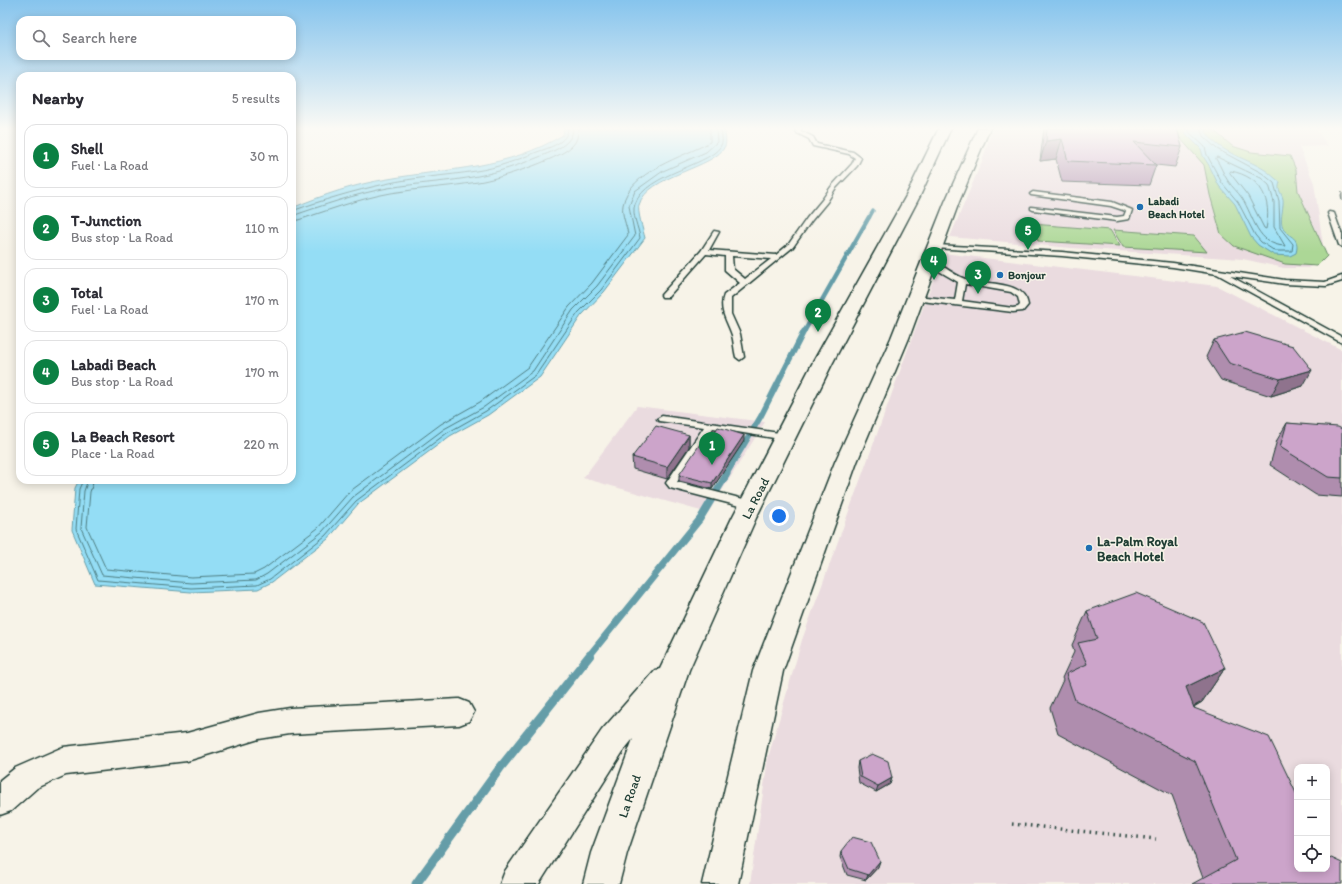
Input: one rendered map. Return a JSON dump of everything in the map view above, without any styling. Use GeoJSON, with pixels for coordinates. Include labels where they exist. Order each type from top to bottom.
{"type":"FeatureCollection","features":[{"type":"Feature","properties":{"kind":"main road","name":"La Road"},"geometry":{"type":"LineString","coordinates":[[601,884],[609,853],[674,670],[751,505],[826,358],[913,196],[926,169]]}},
{"type":"Feature","properties":{"kind":"main road"},"geometry":{"type":"LineString","coordinates":[[720,884],[768,671],[846,462],[916,298],[952,202],[966,169]]}},
{"type":"Feature","properties":{"kind":"main road"},"geometry":{"type":"LineString","coordinates":[[518,884],[613,740],[674,670]]}},
{"type":"Feature","properties":{"kind":"street"},"geometry":{"type":"LineString","coordinates":[[0,800],[26,778],[63,761],[188,747],[259,726],[290,721],[459,712]]}},
{"type":"Feature","properties":{"kind":"lane"},"geometry":{"type":"LineString","coordinates":[[740,357],[736,334],[728,321],[726,310],[727,297],[791,246],[833,188],[851,169]]}},
{"type":"Feature","properties":{"kind":"lane"},"geometry":{"type":"LineString","coordinates":[[1033,194],[1112,204],[1129,210],[1127,218],[1117,219],[1033,208]]}},
{"type":"Feature","properties":{"kind":"lane"},"geometry":{"type":"LineString","coordinates":[[1331,213],[1342,246]]}},
{"type":"Feature","properties":{"kind":"lane"},"geometry":{"type":"LineString","coordinates":[[665,294],[704,252],[716,232]]}},
{"type":"Feature","properties":{"kind":"lane"},"geometry":{"type":"LineString","coordinates":[[704,252],[778,257]]}},
{"type":"Feature","properties":{"kind":"lane"},"geometry":{"type":"LineString","coordinates":[[728,253],[729,270],[745,283]]}},
{"type":"Feature","properties":{"kind":"lane"},"geometry":{"type":"LineString","coordinates":[[933,254],[1062,254],[1173,265],[1285,282],[1326,284],[1341,279]]}},
{"type":"Feature","properties":{"kind":"lane"},"geometry":{"type":"LineString","coordinates":[[916,298],[1013,310],[1020,309],[1024,305],[1023,296],[1021,293],[1013,290],[962,281],[933,254]]}},
{"type":"Feature","properties":{"kind":"lane"},"geometry":{"type":"LineString","coordinates":[[1217,272],[1342,340]]}},
{"type":"Feature","properties":{"kind":"lane"},"geometry":{"type":"LineString","coordinates":[[958,303],[962,281]]}},
{"type":"Feature","properties":{"kind":"lane"},"geometry":{"type":"LineString","coordinates":[[662,419],[786,437]]}},
{"type":"Feature","properties":{"kind":"lane"},"geometry":{"type":"LineString","coordinates":[[710,425],[671,483],[674,486],[703,494],[751,505]]}},
{"type":"Feature","properties":{"kind":"path"},"geometry":{"type":"LineString","coordinates":[[1012,824],[1156,839]]}},
{"type":"Feature","properties":{"kind":"shaded area","name":"Labadi Beach Hotel"},"geometry":{"type":"Polygon","coordinates":[[[979,169],[1308,169],[1314,183],[1325,259],[1308,268],[1284,268],[1243,259],[1072,248],[950,237],[979,169]]]}},
{"type":"Feature","properties":{"kind":"shaded area","name":"La-Palm Royal Beach Hotel"},"geometry":{"type":"Polygon","coordinates":[[[943,253],[1217,286],[1342,350],[1342,884],[750,884],[768,758],[802,640],[943,253]]]}},
{"type":"Feature","properties":{"kind":"shaded area"},"geometry":{"type":"Polygon","coordinates":[[[637,406],[765,422],[708,513],[583,478],[637,406]]]}},
{"type":"Feature","properties":{"kind":"green space"},"geometry":{"type":"Polygon","coordinates":[[[1205,169],[1296,169],[1298,191],[1327,256],[1317,266],[1285,264],[1234,246],[1221,234],[1210,195],[1205,169]]]}},
{"type":"Feature","properties":{"kind":"green space"},"geometry":{"type":"Polygon","coordinates":[[[1032,224],[1110,230],[1120,246],[1038,241],[1032,224]]]}},
{"type":"Feature","properties":{"kind":"green space"},"geometry":{"type":"Polygon","coordinates":[[[1113,230],[1194,236],[1207,252],[1123,247],[1113,230]]]}},
{"type":"Feature","properties":{"kind":"water"},"geometry":{"type":"Polygon","coordinates":[[[454,169],[689,169],[655,186],[645,195],[639,205],[639,212],[645,238],[604,292],[581,316],[540,377],[488,415],[450,436],[358,504],[328,539],[272,582],[258,589],[191,592],[95,584],[72,530],[75,488],[77,484],[296,484],[296,206],[327,194],[351,187],[411,175],[454,169]]]}},
{"type":"Feature","properties":{"kind":"water"},"geometry":{"type":"Polygon","coordinates":[[[1211,169],[1264,169],[1280,182],[1279,189],[1283,199],[1281,219],[1282,225],[1287,233],[1295,239],[1297,247],[1296,253],[1290,256],[1274,255],[1258,245],[1251,237],[1235,204],[1219,186],[1211,169]]]}},
{"type":"Feature","properties":{"kind":"building"},"geometry":{"type":"Polygon","coordinates":[[[1245,332],[1293,346],[1312,370],[1280,379],[1229,363],[1214,340],[1245,332]]]}},
{"type":"Feature","properties":{"kind":"building"},"geometry":{"type":"Polygon","coordinates":[[[1287,423],[1338,427],[1342,429],[1342,478],[1328,477],[1280,447],[1287,423]]]}},
{"type":"Feature","properties":{"kind":"building"},"geometry":{"type":"Polygon","coordinates":[[[656,426],[689,435],[667,467],[632,457],[656,426]]]}},
{"type":"Feature","properties":{"kind":"building"},"geometry":{"type":"Polygon","coordinates":[[[718,427],[744,435],[712,483],[679,475],[700,444],[705,446],[718,427]]]}},
{"type":"Feature","properties":{"kind":"building"},"geometry":{"type":"Polygon","coordinates":[[[1136,593],[1203,622],[1225,668],[1186,687],[1194,708],[1269,737],[1294,789],[1294,872],[1330,872],[1330,857],[1342,863],[1342,884],[1192,884],[1236,860],[1195,761],[1075,700],[1066,674],[1087,664],[1078,643],[1097,639],[1087,611],[1136,593]]]}},
{"type":"Feature","properties":{"kind":"building"},"geometry":{"type":"Polygon","coordinates":[[[872,754],[888,761],[892,778],[878,786],[861,777],[858,761],[872,754]]]}},
{"type":"Feature","properties":{"kind":"building"},"geometry":{"type":"Polygon","coordinates":[[[852,837],[871,842],[880,861],[868,875],[849,869],[841,851],[852,837]]]}},
{"type":"Feature","properties":{"kind":"waterway"},"geometry":{"type":"LineString","coordinates":[[869,218],[873,211]]}},
{"type":"Feature","properties":{"kind":"waterway"},"geometry":{"type":"LineString","coordinates":[[804,332],[869,217]]}},
{"type":"Feature","properties":{"kind":"waterway"},"geometry":{"type":"LineString","coordinates":[[726,475],[761,416],[804,331]]}},
{"type":"Feature","properties":{"kind":"waterway"},"geometry":{"type":"LineString","coordinates":[[589,656],[700,519],[727,474]]}},
{"type":"Feature","properties":{"kind":"waterway"},"geometry":{"type":"LineString","coordinates":[[416,884],[500,768],[590,655]]}},
{"type":"Feature","properties":{"kind":"place","name":"Labadi Beach Hotel"},"geometry":{"type":"Point","coordinates":[1140,207]}},
{"type":"Feature","properties":{"kind":"place","name":"La Beach Resort"},"geometry":{"type":"Point","coordinates":[1028,250]}},
{"type":"Feature","properties":{"kind":"place","name":"Bonjour"},"geometry":{"type":"Point","coordinates":[1000,275]}},
{"type":"Feature","properties":{"kind":"place","name":"Labadi Beach"},"geometry":{"type":"Point","coordinates":[934,280]}},
{"type":"Feature","properties":{"kind":"place","name":"Total"},"geometry":{"type":"Point","coordinates":[978,294]}},
{"type":"Feature","properties":{"kind":"place","name":"T-Junction"},"geometry":{"type":"Point","coordinates":[818,332]}},
{"type":"Feature","properties":{"kind":"place","name":"Shell"},"geometry":{"type":"Point","coordinates":[712,465]}},
{"type":"Feature","properties":{"kind":"place","name":"La-Palm Royal Beach Hotel"},"geometry":{"type":"Point","coordinates":[1089,548]}}]}
